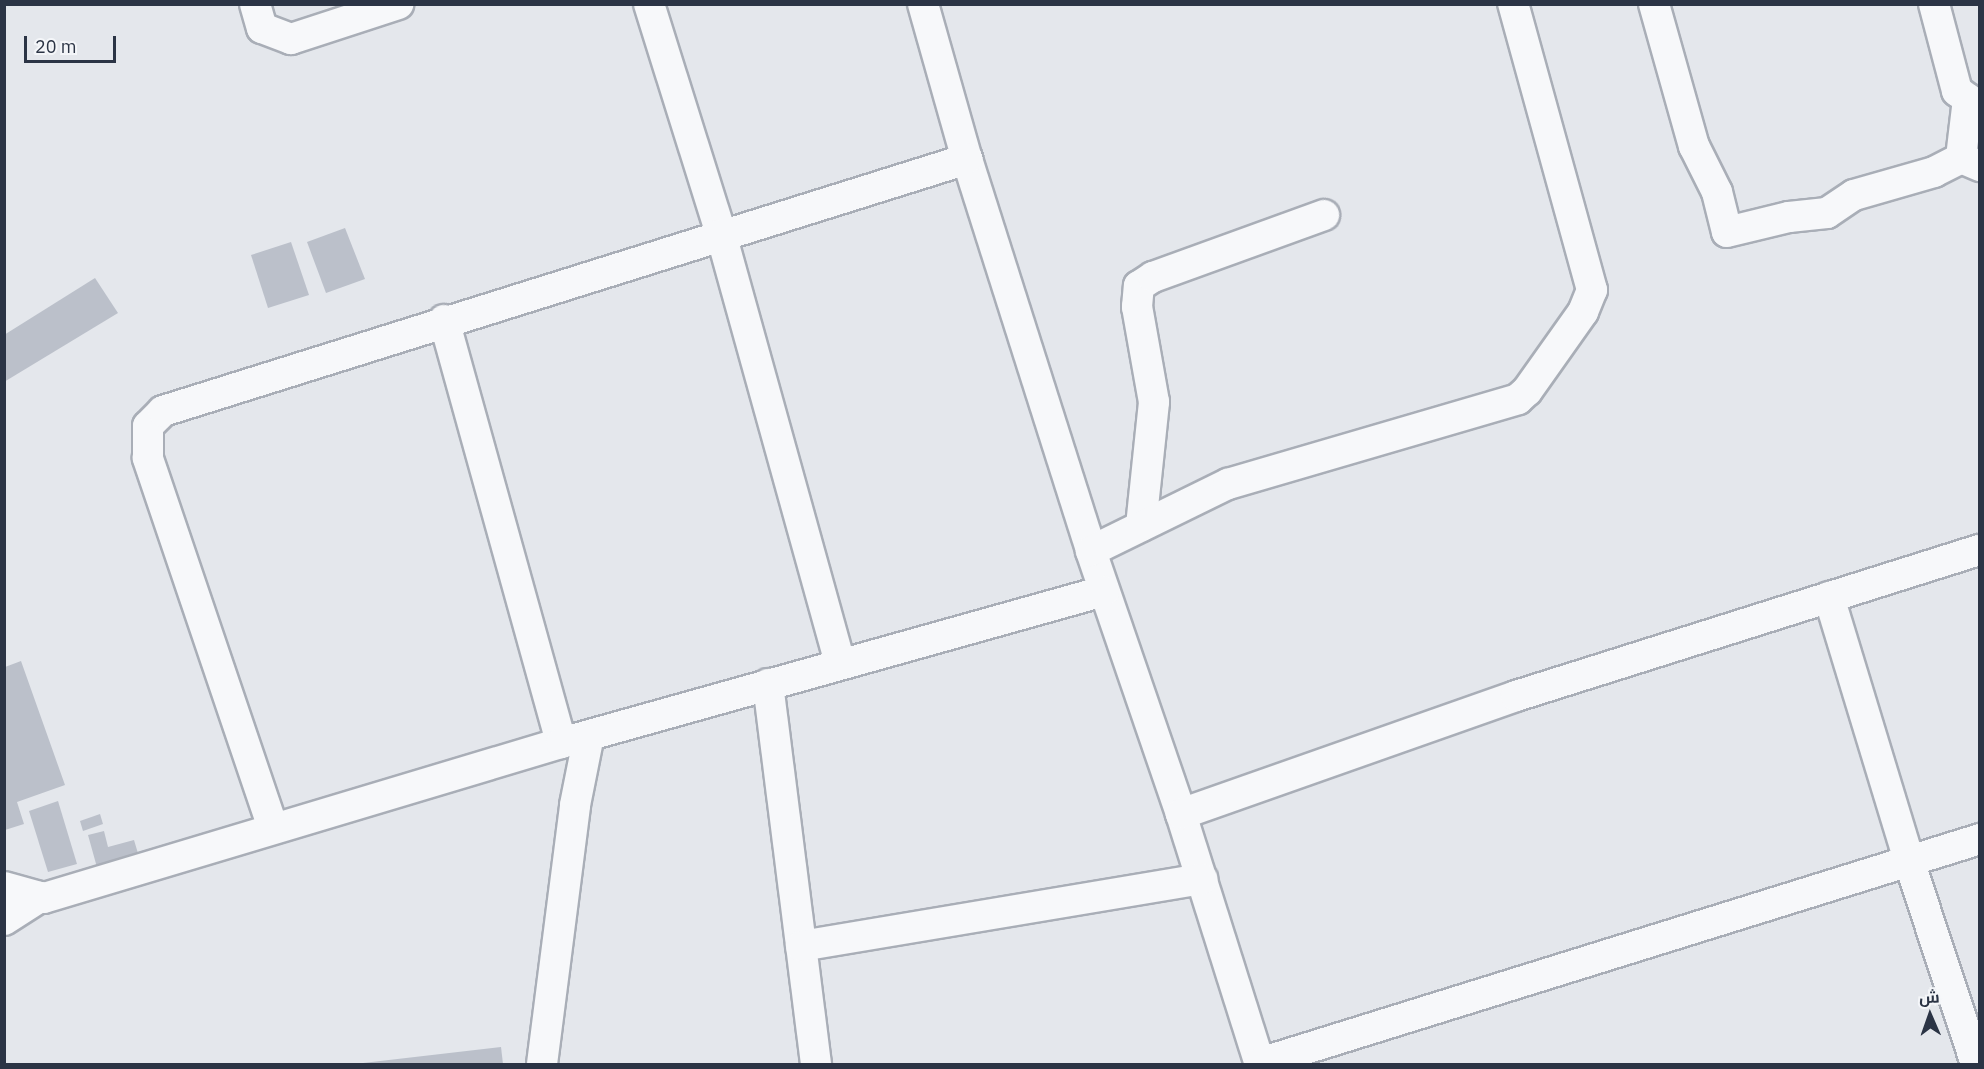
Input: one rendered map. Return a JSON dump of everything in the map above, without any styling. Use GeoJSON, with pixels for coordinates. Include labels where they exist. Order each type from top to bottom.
{"type":"FeatureCollection","features":[{"type":"Feature","properties":{"kind":"street"},"geometry":{"type":"LineString","coordinates":[[255,4],[262,28],[291,39],[398,4]]}},
{"type":"Feature","properties":{"kind":"street"},"geometry":{"type":"LineString","coordinates":[[649,4],[720,234],[840,663]]}},
{"type":"Feature","properties":{"kind":"street"},"geometry":{"type":"LineString","coordinates":[[923,4],[967,159],[1090,550],[1181,814],[1260,1064],[1980,839]]}},
{"type":"Feature","properties":{"kind":"street"},"geometry":{"type":"LineString","coordinates":[[1090,550],[1228,484],[1518,399],[1571,329],[1591,298],[1591,282],[1513,4]]}},
{"type":"Feature","properties":{"kind":"street"},"geometry":{"type":"LineString","coordinates":[[1654,4],[1694,146],[1718,192],[1727,232],[1789,217],[1827,213],[1854,195],[1970,162],[1968,99],[1958,91],[1934,4]]}},
{"type":"Feature","properties":{"kind":"street"},"geometry":{"type":"LineString","coordinates":[[273,828],[148,458],[148,426],[163,411],[444,320],[967,159]]}},
{"type":"Feature","properties":{"kind":"street"},"geometry":{"type":"LineString","coordinates":[[1141,526],[1154,402],[1137,308],[1140,286],[1153,277],[1324,215]]}},
{"type":"Feature","properties":{"kind":"street"},"geometry":{"type":"LineString","coordinates":[[444,320],[561,743]]}},
{"type":"Feature","properties":{"kind":"street"},"geometry":{"type":"LineString","coordinates":[[1181,814],[1516,696],[1980,550]]}},
{"type":"Feature","properties":{"kind":"street"},"geometry":{"type":"LineString","coordinates":[[4,920],[40,897],[561,743],[840,663],[1104,591]]}},
{"type":"Feature","properties":{"kind":"street"},"geometry":{"type":"LineString","coordinates":[[1829,597],[1909,861],[1976,1065]]}},
{"type":"Feature","properties":{"kind":"street"},"geometry":{"type":"LineString","coordinates":[[768,684],[816,1065]]}},
{"type":"Feature","properties":{"kind":"street"},"geometry":{"type":"LineString","coordinates":[[542,1065],[575,805],[589,735]]}},
{"type":"Feature","properties":{"kind":"street"},"geometry":{"type":"LineString","coordinates":[[801,946],[1202,879]]}},
{"type":"Feature","properties":{"kind":"street"},"geometry":{"type":"LineString","coordinates":[[4,887],[40,897]]}},
{"type":"Feature","properties":{"kind":"building"},"geometry":{"type":"Polygon","coordinates":[[[345,228],[365,279],[326,293],[307,242],[345,228]]]}},
{"type":"Feature","properties":{"kind":"building"},"geometry":{"type":"Polygon","coordinates":[[[291,242],[309,295],[268,308],[251,255],[291,242]]]}},
{"type":"Feature","properties":{"kind":"building"},"geometry":{"type":"Polygon","coordinates":[[[95,278],[118,313],[4,382],[4,335],[95,278]]]}},
{"type":"Feature","properties":{"kind":"building"},"geometry":{"type":"Polygon","coordinates":[[[21,661],[65,785],[17,802],[24,824],[5,830],[5,667],[21,661]]]}},
{"type":"Feature","properties":{"kind":"building"},"geometry":{"type":"Polygon","coordinates":[[[58,801],[77,864],[48,872],[29,811],[58,801]]]}},
{"type":"Feature","properties":{"kind":"building"},"geometry":{"type":"Polygon","coordinates":[[[100,814],[103,824],[83,831],[80,821],[100,814]]]}},
{"type":"Feature","properties":{"kind":"building"},"geometry":{"type":"Polygon","coordinates":[[[104,831],[108,847],[134,840],[140,860],[98,871],[88,835],[104,831]]]}},
{"type":"Feature","properties":{"kind":"building"},"geometry":{"type":"Polygon","coordinates":[[[501,1047],[503,1064],[363,1064],[363,1063],[501,1047]]]}}]}
